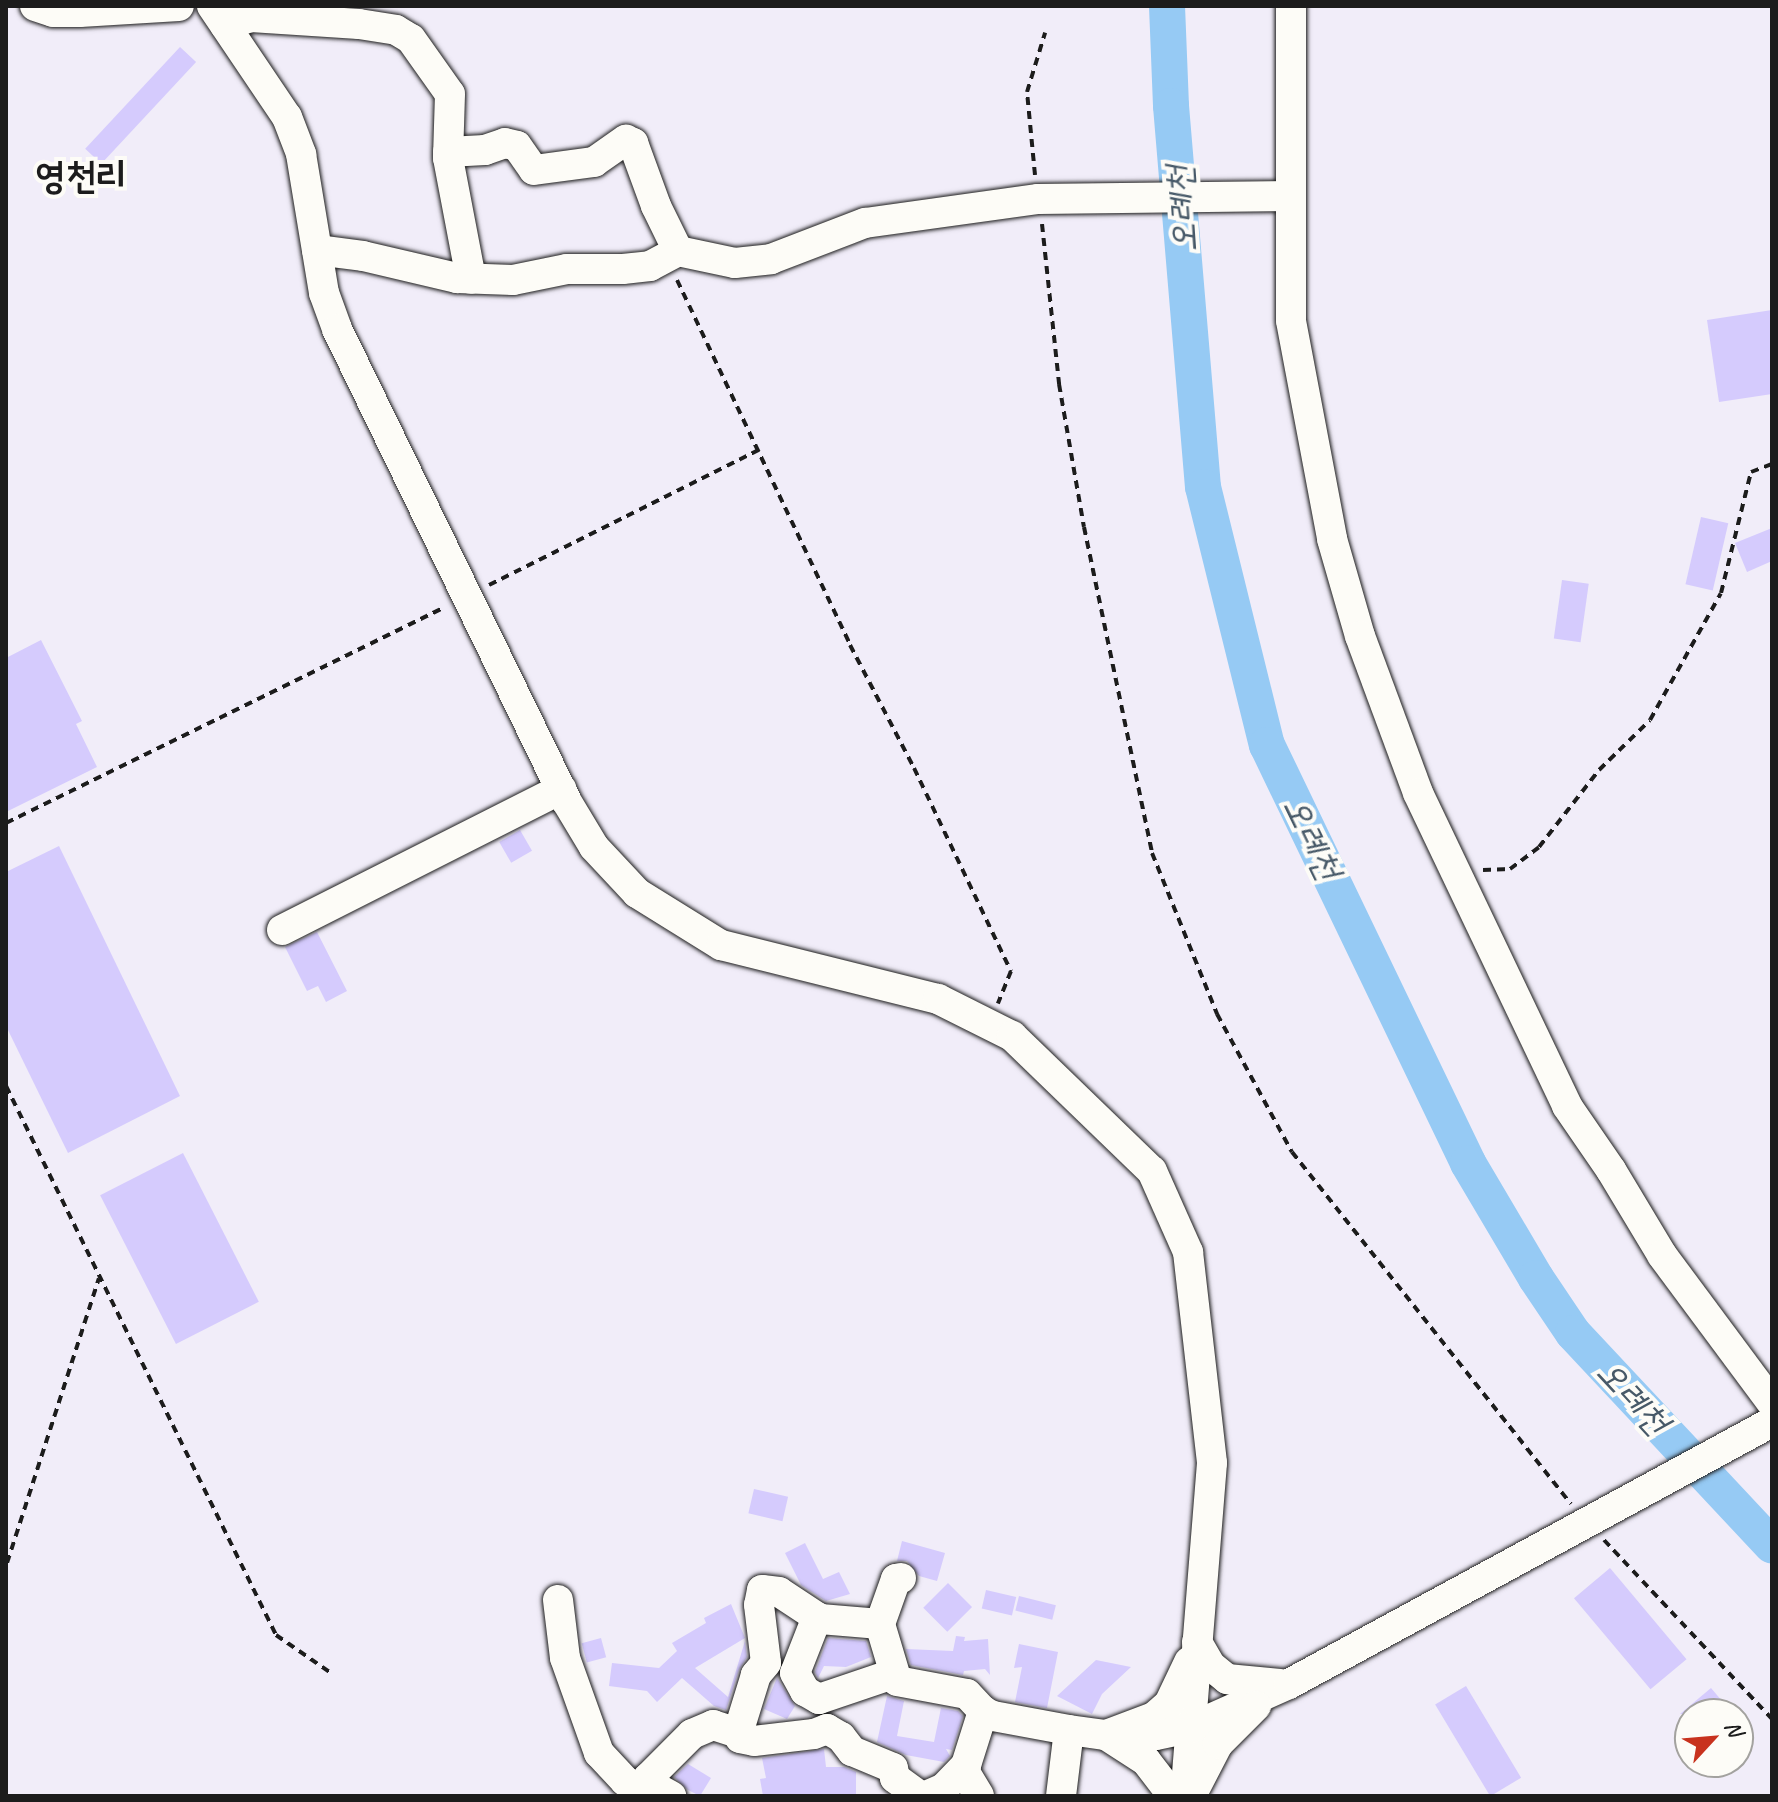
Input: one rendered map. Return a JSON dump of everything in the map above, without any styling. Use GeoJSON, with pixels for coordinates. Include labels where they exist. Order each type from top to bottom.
{"type":"FeatureCollection","features":[{"type":"Feature","properties":{"kind":"street"},"geometry":{"type":"LineString","coordinates":[[35,6],[53,12],[179,6]]}},
{"type":"Feature","properties":{"kind":"street"},"geometry":{"type":"LineString","coordinates":[[1291,6],[1291,321],[1329,525],[1360,636],[1418,793],[1567,1106],[1662,1255],[1772,1403]]}},
{"type":"Feature","properties":{"kind":"street"},"geometry":{"type":"LineString","coordinates":[[218,15],[396,30],[411,39],[450,94],[448,152],[471,279]]}},
{"type":"Feature","properties":{"kind":"street"},"geometry":{"type":"LineString","coordinates":[[218,15],[287,117],[296,137],[324,293],[337,329],[561,789],[594,847],[619,876],[657,908],[695,932],[750,954],[938,999],[1012,1036],[1152,1171],[1188,1252],[1212,1463],[1190,1728],[1188,1796]]}},
{"type":"Feature","properties":{"kind":"street"},"geometry":{"type":"LineString","coordinates":[[448,152],[485,150],[505,143],[517,146],[534,170],[594,162],[626,140],[633,143],[672,254]]}},
{"type":"Feature","properties":{"kind":"street"},"geometry":{"type":"LineString","coordinates":[[317,250],[471,279],[513,280],[567,269],[650,266],[672,254],[735,263],[771,259],[865,223],[1038,199],[1291,196]]}},
{"type":"Feature","properties":{"kind":"street"},"geometry":{"type":"LineString","coordinates":[[282,930],[561,789]]}},
{"type":"Feature","properties":{"kind":"street"},"geometry":{"type":"LineString","coordinates":[[901,1578],[896,1579],[880,1624],[897,1681],[967,1694],[983,1711],[1017,1722],[1106,1735],[1156,1735],[1190,1728],[1289,1684],[1765,1426]]}},
{"type":"Feature","properties":{"kind":"street"},"geometry":{"type":"LineString","coordinates":[[827,1729],[814,1734],[754,1741],[740,1738],[738,1733],[756,1675],[766,1663],[759,1605],[762,1590],[779,1592],[817,1617],[880,1624]]}},
{"type":"Feature","properties":{"kind":"street"},"geometry":{"type":"LineString","coordinates":[[558,1600],[565,1658],[599,1753],[625,1781],[649,1791],[668,1754],[692,1734],[713,1725],[738,1733]]}},
{"type":"Feature","properties":{"kind":"street"},"geometry":{"type":"LineString","coordinates":[[817,1617],[795,1673],[805,1691],[819,1699],[827,1729],[841,1737],[852,1751],[893,1768],[895,1778],[923,1796],[944,1788],[963,1769],[983,1711]]}},
{"type":"Feature","properties":{"kind":"street"},"geometry":{"type":"LineString","coordinates":[[1197,1642],[1211,1666],[1227,1679],[1289,1684]]}},
{"type":"Feature","properties":{"kind":"street"},"geometry":{"type":"LineString","coordinates":[[1106,1735],[1154,1717],[1169,1704],[1197,1642]]}},
{"type":"Feature","properties":{"kind":"street"},"geometry":{"type":"LineString","coordinates":[[819,1699],[893,1674]]}},
{"type":"Feature","properties":{"kind":"street"},"geometry":{"type":"LineString","coordinates":[[1188,1796],[1209,1759],[1232,1728],[1289,1684]]}},
{"type":"Feature","properties":{"kind":"street"},"geometry":{"type":"LineString","coordinates":[[1061,1796],[1069,1730]]}},
{"type":"Feature","properties":{"kind":"street"},"geometry":{"type":"LineString","coordinates":[[1106,1735],[1146,1761],[1173,1796]]}},
{"type":"Feature","properties":{"kind":"street"},"geometry":{"type":"LineString","coordinates":[[963,1769],[979,1796]]}},
{"type":"Feature","properties":{"kind":"path"},"geometry":{"type":"LineString","coordinates":[[1045,33],[1027,92],[1059,384],[1084,527],[1152,853],[1217,1014],[1292,1152],[1586,1523],[1772,1719]]}},
{"type":"Feature","properties":{"kind":"path"},"geometry":{"type":"LineString","coordinates":[[672,254],[850,645],[914,768],[1011,971],[991,1025]]}},
{"type":"Feature","properties":{"kind":"path"},"geometry":{"type":"LineString","coordinates":[[6,823],[759,450]]}},
{"type":"Feature","properties":{"kind":"path"},"geometry":{"type":"LineString","coordinates":[[1475,865],[1482,870],[1498,871],[1525,859],[1539,847],[1599,770],[1650,720],[1721,593],[1751,472],[1772,464]]}},
{"type":"Feature","properties":{"kind":"path"},"geometry":{"type":"LineString","coordinates":[[6,1086],[276,1635],[331,1673]]}},
{"type":"Feature","properties":{"kind":"path"},"geometry":{"type":"LineString","coordinates":[[7,1563],[100,1276]]}},
{"type":"Feature","properties":{"kind":"building"},"geometry":{"type":"Polygon","coordinates":[[[180,47],[196,62],[101,164],[85,149],[180,47]]]}},
{"type":"Feature","properties":{"kind":"building"},"geometry":{"type":"Polygon","coordinates":[[[1772,310],[1772,394],[1719,402],[1707,320],[1772,310]]]}},
{"type":"Feature","properties":{"kind":"building"},"geometry":{"type":"Polygon","coordinates":[[[1701,517],[1728,523],[1713,591],[1685,584],[1701,517]]]}},
{"type":"Feature","properties":{"kind":"building"},"geometry":{"type":"Polygon","coordinates":[[[1772,528],[1772,561],[1747,572],[1735,543],[1772,528]]]}},
{"type":"Feature","properties":{"kind":"building"},"geometry":{"type":"Polygon","coordinates":[[[1562,580],[1589,584],[1581,642],[1554,638],[1562,580]]]}},
{"type":"Feature","properties":{"kind":"building"},"geometry":{"type":"Polygon","coordinates":[[[41,640],[82,721],[76,724],[97,767],[6,812],[6,658],[41,640]]]}},
{"type":"Feature","properties":{"kind":"building"},"geometry":{"type":"Polygon","coordinates":[[[520,830],[532,851],[511,863],[499,842],[520,830]]]}},
{"type":"Feature","properties":{"kind":"building"},"geometry":{"type":"Polygon","coordinates":[[[59,846],[180,1096],[68,1153],[6,1026],[6,872],[59,846]]]}},
{"type":"Feature","properties":{"kind":"building"},"geometry":{"type":"Polygon","coordinates":[[[317,932],[347,991],[326,1002],[318,986],[307,991],[285,947],[317,932]]]}},
{"type":"Feature","properties":{"kind":"building"},"geometry":{"type":"Polygon","coordinates":[[[183,1153],[259,1302],[176,1344],[100,1195],[183,1153]]]}},
{"type":"Feature","properties":{"kind":"building"},"geometry":{"type":"Polygon","coordinates":[[[754,1489],[788,1497],[782,1521],[748,1513],[754,1489]]]}},
{"type":"Feature","properties":{"kind":"building"},"geometry":{"type":"Polygon","coordinates":[[[902,1541],[945,1553],[937,1581],[919,1576],[907,1561],[897,1561],[902,1541]]]}},
{"type":"Feature","properties":{"kind":"building"},"geometry":{"type":"Polygon","coordinates":[[[805,1543],[823,1579],[839,1572],[850,1594],[826,1601],[801,1585],[785,1553],[805,1543]]]}},
{"type":"Feature","properties":{"kind":"building"},"geometry":{"type":"Polygon","coordinates":[[[1610,1568],[1686,1659],[1650,1689],[1574,1598],[1610,1568]]]}},
{"type":"Feature","properties":{"kind":"building"},"geometry":{"type":"Polygon","coordinates":[[[948,1583],[972,1607],[947,1632],[923,1608],[948,1583]]]}},
{"type":"Feature","properties":{"kind":"building"},"geometry":{"type":"Polygon","coordinates":[[[986,1590],[1016,1597],[1012,1615],[982,1609],[986,1590]]]}},
{"type":"Feature","properties":{"kind":"building"},"geometry":{"type":"Polygon","coordinates":[[[1019,1596],[1056,1605],[1052,1620],[1015,1611],[1019,1596]]]}},
{"type":"Feature","properties":{"kind":"building"},"geometry":{"type":"Polygon","coordinates":[[[731,1604],[745,1638],[695,1668],[728,1697],[745,1641],[747,1657],[739,1670],[726,1710],[714,1706],[682,1678],[657,1702],[647,1691],[609,1686],[612,1663],[659,1668],[677,1651],[672,1643],[706,1623],[704,1618],[731,1604]]]}},
{"type":"Feature","properties":{"kind":"building"},"geometry":{"type":"Polygon","coordinates":[[[956,1636],[965,1637],[964,1641],[988,1639],[990,1675],[985,1669],[964,1671],[963,1675],[911,1665],[906,1649],[953,1651],[956,1636]]]}},
{"type":"Feature","properties":{"kind":"building"},"geometry":{"type":"Polygon","coordinates":[[[601,1638],[606,1657],[587,1662],[582,1643],[601,1638]]]}},
{"type":"Feature","properties":{"kind":"building"},"geometry":{"type":"Polygon","coordinates":[[[828,1638],[866,1641],[871,1657],[846,1667],[824,1666],[818,1678],[815,1672],[828,1638]]]}},
{"type":"Feature","properties":{"kind":"building"},"geometry":{"type":"Polygon","coordinates":[[[1019,1644],[1058,1652],[1047,1708],[1015,1702],[1022,1667],[1014,1668],[1019,1644]]]}},
{"type":"Feature","properties":{"kind":"building"},"geometry":{"type":"Polygon","coordinates":[[[1096,1660],[1131,1667],[1102,1694],[1092,1714],[1057,1696],[1096,1660]]]}},
{"type":"Feature","properties":{"kind":"building"},"geometry":{"type":"Polygon","coordinates":[[[777,1678],[795,1706],[787,1719],[764,1709],[777,1678]]]}},
{"type":"Feature","properties":{"kind":"building"},"geometry":{"type":"Polygon","coordinates":[[[1466,1686],[1521,1778],[1490,1796],[1435,1705],[1466,1686]]]}},
{"type":"Feature","properties":{"kind":"building"},"geometry":{"type":"Polygon","coordinates":[[[1711,1688],[1719,1698],[1699,1698],[1711,1688]]]}},
{"type":"Feature","properties":{"kind":"building"},"geometry":{"type":"Polygon","coordinates":[[[887,1696],[904,1701],[897,1736],[934,1742],[941,1708],[958,1711],[963,1716],[952,1750],[946,1749],[950,1756],[944,1762],[906,1755],[877,1742],[887,1696]]]}},
{"type":"Feature","properties":{"kind":"building"},"geometry":{"type":"Polygon","coordinates":[[[824,1749],[826,1767],[844,1767],[856,1772],[856,1796],[763,1796],[760,1779],[766,1778],[762,1758],[824,1749]]]}},
{"type":"Feature","properties":{"kind":"building"},"geometry":{"type":"Polygon","coordinates":[[[688,1764],[711,1778],[700,1796],[674,1777],[688,1764]]]}},
{"type":"Feature","properties":{"kind":"waterway","name":"오례천"},"geometry":{"type":"LineString","coordinates":[[1167,6],[1171,106],[1203,487],[1267,745],[1468,1163],[1536,1278],[1573,1333],[1772,1546]]}},
{"type":"Feature","properties":{"kind":"district","name":"영천리"},"geometry":{"type":"Point","coordinates":[81,176]}}]}
